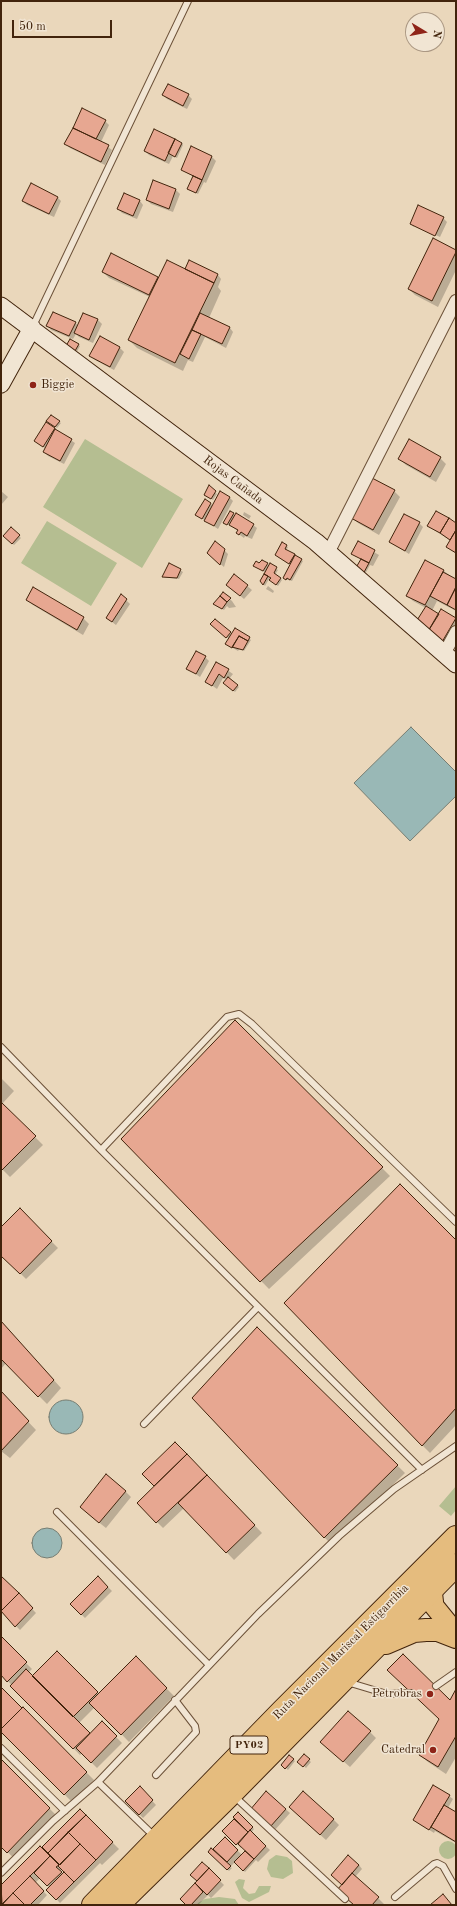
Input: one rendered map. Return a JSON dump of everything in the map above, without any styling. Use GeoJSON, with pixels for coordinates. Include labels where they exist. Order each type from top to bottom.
{"type":"FeatureCollection","features":[{"type":"Feature","properties":{"kind":"highway","name":"Ruta Nacional Mariscal Estigarribia"},"geometry":{"type":"LineString","coordinates":[[93,1905],[317,1676],[456,1537]]}},
{"type":"Feature","properties":{"kind":"highway"},"geometry":{"type":"LineString","coordinates":[[317,1676],[342,1662],[400,1603],[410,1596],[430,1594],[437,1569],[456,1545]]}},
{"type":"Feature","properties":{"kind":"highway","name":"Ruta Nacional Mariscal Estigarribia"},"geometry":{"type":"LineString","coordinates":[[118,1905],[232,1793],[371,1651],[430,1594],[456,1565]]}},
{"type":"Feature","properties":{"kind":"highway"},"geometry":{"type":"LineString","coordinates":[[371,1651],[414,1631],[438,1630],[456,1637]]}},
{"type":"Feature","properties":{"kind":"main road","name":"Rojas Cañada"},"geometry":{"type":"LineString","coordinates":[[1,306],[328,553],[450,659]]}},
{"type":"Feature","properties":{"kind":"main road"},"geometry":{"type":"LineString","coordinates":[[1,384],[32,328]]}},
{"type":"Feature","properties":{"kind":"main road"},"geometry":{"type":"LineString","coordinates":[[430,1594],[440,1599],[456,1616]]}},
{"type":"Feature","properties":{"kind":"main road"},"geometry":{"type":"LineString","coordinates":[[430,1594],[434,1606],[456,1633]]}},
{"type":"Feature","properties":{"kind":"street"},"geometry":{"type":"LineString","coordinates":[[328,553],[456,302]]}},
{"type":"Feature","properties":{"kind":"street"},"geometry":{"type":"LineString","coordinates":[[450,659],[456,632]]}},
{"type":"Feature","properties":{"kind":"lane"},"geometry":{"type":"LineString","coordinates":[[32,328],[188,1]]}},
{"type":"Feature","properties":{"kind":"lane"},"geometry":{"type":"LineString","coordinates":[[101,1150],[227,1017],[239,1014],[252,1024],[456,1222]]}},
{"type":"Feature","properties":{"kind":"lane"},"geometry":{"type":"LineString","coordinates":[[1,1047],[101,1150],[422,1470]]}},
{"type":"Feature","properties":{"kind":"lane"},"geometry":{"type":"LineString","coordinates":[[144,1424],[258,1307]]}},
{"type":"Feature","properties":{"kind":"lane"},"geometry":{"type":"LineString","coordinates":[[1,1873],[65,1811],[98,1782],[258,1614],[339,1536],[394,1490],[456,1446]]}},
{"type":"Feature","properties":{"kind":"lane"},"geometry":{"type":"LineString","coordinates":[[57,1512],[209,1665]]}},
{"type":"Feature","properties":{"kind":"lane"},"geometry":{"type":"LineString","coordinates":[[436,1686],[456,1672]]}},
{"type":"Feature","properties":{"kind":"lane"},"geometry":{"type":"LineString","coordinates":[[342,1680],[387,1694],[411,1693]]}},
{"type":"Feature","properties":{"kind":"lane"},"geometry":{"type":"LineString","coordinates":[[156,1775],[196,1732],[195,1726],[175,1700]]}},
{"type":"Feature","properties":{"kind":"lane"},"geometry":{"type":"LineString","coordinates":[[1,1748],[65,1811]]}},
{"type":"Feature","properties":{"kind":"lane"},"geometry":{"type":"LineString","coordinates":[[98,1782],[157,1840]]}},
{"type":"Feature","properties":{"kind":"lane"},"geometry":{"type":"LineString","coordinates":[[232,1793],[345,1899]]}},
{"type":"Feature","properties":{"kind":"lane"},"geometry":{"type":"LineString","coordinates":[[395,1897],[434,1864],[443,1866],[456,1889]]}},
{"type":"Feature","properties":{"kind":"green space"},"geometry":{"type":"Polygon","coordinates":[[[85,439],[183,499],[142,568],[43,507],[85,439]]]}},
{"type":"Feature","properties":{"kind":"green space"},"geometry":{"type":"Polygon","coordinates":[[[47,521],[117,563],[91,606],[21,563],[47,521]]]}},
{"type":"Feature","properties":{"kind":"green space"},"geometry":{"type":"Polygon","coordinates":[[[456,1486],[456,1510],[451,1516],[439,1506],[456,1486]]]}},
{"type":"Feature","properties":{"kind":"green space"},"geometry":{"type":"Polygon","coordinates":[[[448,1841],[454,1844],[457,1850],[454,1856],[448,1859],[442,1856],[439,1850],[442,1844],[448,1841]]]}},
{"type":"Feature","properties":{"kind":"green space"},"geometry":{"type":"Polygon","coordinates":[[[276,1855],[287,1857],[292,1861],[293,1873],[283,1879],[271,1877],[267,1869],[269,1860],[276,1855]]]}},
{"type":"Feature","properties":{"kind":"green space"},"geometry":{"type":"Polygon","coordinates":[[[239,1879],[245,1880],[243,1888],[249,1894],[255,1893],[259,1886],[271,1886],[269,1892],[249,1902],[242,1898],[235,1882],[239,1879]]]}},
{"type":"Feature","properties":{"kind":"green space"},"geometry":{"type":"Polygon","coordinates":[[[219,1897],[235,1899],[239,1905],[197,1905],[205,1899],[219,1897]]]}},
{"type":"Feature","properties":{"kind":"water"},"geometry":{"type":"Polygon","coordinates":[[[411,727],[456,772],[456,796],[410,841],[354,783],[411,727]]]}},
{"type":"Feature","properties":{"kind":"water"},"geometry":{"type":"Polygon","coordinates":[[[66,1400],[78,1405],[83,1417],[78,1429],[66,1434],[54,1429],[49,1417],[54,1405],[66,1400]]]}},
{"type":"Feature","properties":{"kind":"water"},"geometry":{"type":"Polygon","coordinates":[[[47,1528],[58,1532],[62,1543],[58,1554],[47,1558],[36,1554],[32,1543],[36,1532],[47,1528]]]}},
{"type":"Feature","properties":{"kind":"building"},"geometry":{"type":"Polygon","coordinates":[[[168,84],[189,94],[183,106],[162,95],[168,84]]]}},
{"type":"Feature","properties":{"kind":"building"},"geometry":{"type":"Polygon","coordinates":[[[82,108],[106,120],[96,139],[73,128],[82,108]]]}},
{"type":"Feature","properties":{"kind":"building"},"geometry":{"type":"Polygon","coordinates":[[[73,128],[109,145],[101,162],[64,144],[73,128]]]}},
{"type":"Feature","properties":{"kind":"building"},"geometry":{"type":"Polygon","coordinates":[[[154,129],[175,139],[165,161],[144,151],[154,129]]]}},
{"type":"Feature","properties":{"kind":"building"},"geometry":{"type":"Polygon","coordinates":[[[175,139],[182,143],[175,157],[168,153],[175,139]]]}},
{"type":"Feature","properties":{"kind":"building"},"geometry":{"type":"Polygon","coordinates":[[[191,146],[212,156],[202,180],[181,170],[191,146]]]}},
{"type":"Feature","properties":{"kind":"building"},"geometry":{"type":"Polygon","coordinates":[[[193,176],[202,180],[196,193],[187,189],[193,176]]]}},
{"type":"Feature","properties":{"kind":"building"},"geometry":{"type":"Polygon","coordinates":[[[153,180],[176,189],[169,209],[146,200],[153,180]]]}},
{"type":"Feature","properties":{"kind":"building"},"geometry":{"type":"Polygon","coordinates":[[[31,183],[58,197],[49,214],[22,201],[31,183]]]}},
{"type":"Feature","properties":{"kind":"building"},"geometry":{"type":"Polygon","coordinates":[[[124,193],[140,200],[133,216],[117,209],[124,193]]]}},
{"type":"Feature","properties":{"kind":"building"},"geometry":{"type":"Polygon","coordinates":[[[418,205],[444,217],[435,236],[410,224],[418,205]]]}},
{"type":"Feature","properties":{"kind":"building"},"geometry":{"type":"Polygon","coordinates":[[[433,238],[456,250],[456,252],[432,301],[408,289],[433,238]]]}},
{"type":"Feature","properties":{"kind":"building"},"geometry":{"type":"Polygon","coordinates":[[[111,253],[158,277],[149,295],[102,272],[111,253]]]}},
{"type":"Feature","properties":{"kind":"building"},"geometry":{"type":"Polygon","coordinates":[[[167,260],[214,283],[175,363],[128,340],[167,260]]]}},
{"type":"Feature","properties":{"kind":"building"},"geometry":{"type":"Polygon","coordinates":[[[189,260],[218,274],[214,283],[185,269],[189,260]]]}},
{"type":"Feature","properties":{"kind":"building"},"geometry":{"type":"Polygon","coordinates":[[[53,312],[76,322],[69,336],[46,326],[53,312]]]}},
{"type":"Feature","properties":{"kind":"building"},"geometry":{"type":"Polygon","coordinates":[[[83,313],[98,319],[89,340],[74,333],[83,313]]]}},
{"type":"Feature","properties":{"kind":"building"},"geometry":{"type":"Polygon","coordinates":[[[200,313],[230,327],[222,344],[192,330],[200,313]]]}},
{"type":"Feature","properties":{"kind":"building"},"geometry":{"type":"Polygon","coordinates":[[[192,330],[201,334],[189,359],[180,354],[192,330]]]}},
{"type":"Feature","properties":{"kind":"building"},"geometry":{"type":"Polygon","coordinates":[[[100,336],[120,347],[110,367],[89,356],[100,336]]]}},
{"type":"Feature","properties":{"kind":"building"},"geometry":{"type":"Polygon","coordinates":[[[70,339],[79,344],[72,356],[63,351],[70,339]]]}},
{"type":"Feature","properties":{"kind":"building"},"geometry":{"type":"Polygon","coordinates":[[[51,415],[60,421],[55,427],[46,421],[51,415]]]}},
{"type":"Feature","properties":{"kind":"building"},"geometry":{"type":"Polygon","coordinates":[[[46,422],[55,428],[43,447],[34,441],[46,422]]]}},
{"type":"Feature","properties":{"kind":"building"},"geometry":{"type":"Polygon","coordinates":[[[55,429],[72,439],[60,461],[43,452],[55,429]]]}},
{"type":"Feature","properties":{"kind":"building"},"geometry":{"type":"Polygon","coordinates":[[[409,439],[441,457],[430,477],[398,459],[409,439]]]}},
{"type":"Feature","properties":{"kind":"building"},"geometry":{"type":"Polygon","coordinates":[[[372,478],[395,490],[373,530],[351,518],[372,478]]]}},
{"type":"Feature","properties":{"kind":"building"},"geometry":{"type":"Polygon","coordinates":[[[209,485],[216,491],[211,499],[204,495],[209,485]]]}},
{"type":"Feature","properties":{"kind":"building"},"geometry":{"type":"Polygon","coordinates":[[[220,491],[230,497],[214,526],[204,521],[220,491]]]}},
{"type":"Feature","properties":{"kind":"building"},"geometry":{"type":"Polygon","coordinates":[[[205,499],[211,503],[202,519],[195,515],[205,499]]]}},
{"type":"Feature","properties":{"kind":"building"},"geometry":{"type":"Polygon","coordinates":[[[230,511],[234,513],[227,525],[223,523],[230,511]]]}},
{"type":"Feature","properties":{"kind":"building"},"geometry":{"type":"Polygon","coordinates":[[[436,511],[449,518],[440,533],[427,526],[436,511]]]}},
{"type":"Feature","properties":{"kind":"building"},"geometry":{"type":"Polygon","coordinates":[[[236,513],[254,524],[247,536],[241,532],[239,535],[236,533],[238,530],[229,525],[236,513]]]}},
{"type":"Feature","properties":{"kind":"building"},"geometry":{"type":"Polygon","coordinates":[[[404,514],[420,522],[405,551],[389,542],[404,514]]]}},
{"type":"Feature","properties":{"kind":"building"},"geometry":{"type":"Polygon","coordinates":[[[449,518],[456,523],[456,530],[450,540],[440,533],[449,518]]]}},
{"type":"Feature","properties":{"kind":"building"},"geometry":{"type":"Polygon","coordinates":[[[11,527],[20,535],[12,544],[3,536],[11,527]]]}},
{"type":"Feature","properties":{"kind":"building"},"geometry":{"type":"Polygon","coordinates":[[[456,530],[456,553],[446,547],[456,530]]]}},
{"type":"Feature","properties":{"kind":"building"},"geometry":{"type":"Polygon","coordinates":[[[215,541],[225,549],[220,565],[207,553],[215,541]]]}},
{"type":"Feature","properties":{"kind":"building"},"geometry":{"type":"Polygon","coordinates":[[[358,541],[375,550],[369,563],[351,554],[358,541]]]}},
{"type":"Feature","properties":{"kind":"building"},"geometry":{"type":"Polygon","coordinates":[[[282,542],[287,545],[285,549],[295,554],[289,564],[275,555],[282,542]]]}},
{"type":"Feature","properties":{"kind":"building"},"geometry":{"type":"Polygon","coordinates":[[[295,555],[302,559],[290,580],[287,578],[286,580],[283,578],[295,555]]]}},
{"type":"Feature","properties":{"kind":"building"},"geometry":{"type":"Polygon","coordinates":[[[361,559],[369,563],[362,576],[354,571],[361,559]]]}},
{"type":"Feature","properties":{"kind":"building"},"geometry":{"type":"Polygon","coordinates":[[[262,560],[268,563],[263,571],[253,566],[256,561],[259,563],[262,560]]]}},
{"type":"Feature","properties":{"kind":"building"},"geometry":{"type":"Polygon","coordinates":[[[425,560],[444,570],[425,605],[406,596],[425,560]]]}},
{"type":"Feature","properties":{"kind":"building"},"geometry":{"type":"Polygon","coordinates":[[[169,563],[181,569],[177,578],[162,577],[169,563]]]}},
{"type":"Feature","properties":{"kind":"building"},"geometry":{"type":"Polygon","coordinates":[[[270,563],[277,567],[274,573],[281,578],[276,585],[269,580],[271,578],[264,574],[270,563]]]}},
{"type":"Feature","properties":{"kind":"building"},"geometry":{"type":"Polygon","coordinates":[[[443,572],[456,579],[456,587],[447,605],[430,596],[443,572]]]}},
{"type":"Feature","properties":{"kind":"building"},"geometry":{"type":"Polygon","coordinates":[[[234,574],[248,585],[240,596],[226,585],[234,574]]]}},
{"type":"Feature","properties":{"kind":"building"},"geometry":{"type":"Polygon","coordinates":[[[264,574],[268,576],[263,585],[260,581],[264,574]]]}},
{"type":"Feature","properties":{"kind":"building"},"geometry":{"type":"Polygon","coordinates":[[[33,587],[84,617],[77,630],[26,600],[33,587]]]}},
{"type":"Feature","properties":{"kind":"building"},"geometry":{"type":"Polygon","coordinates":[[[456,587],[456,610],[447,605],[456,587]]]}},
{"type":"Feature","properties":{"kind":"building"},"geometry":{"type":"Polygon","coordinates":[[[223,592],[231,598],[227,602],[220,596],[223,592]]]}},
{"type":"Feature","properties":{"kind":"building"},"geometry":{"type":"Polygon","coordinates":[[[121,594],[127,599],[112,622],[106,618],[121,594]]]}},
{"type":"Feature","properties":{"kind":"building"},"geometry":{"type":"Polygon","coordinates":[[[220,596],[227,602],[222,609],[213,604],[220,596]]]}},
{"type":"Feature","properties":{"kind":"building"},"geometry":{"type":"Polygon","coordinates":[[[426,606],[439,614],[427,633],[414,625],[426,606]]]}},
{"type":"Feature","properties":{"kind":"building"},"geometry":{"type":"Polygon","coordinates":[[[441,609],[456,618],[442,642],[427,633],[441,609]]]}},
{"type":"Feature","properties":{"kind":"building"},"geometry":{"type":"Polygon","coordinates":[[[215,619],[231,632],[226,638],[210,624],[215,619]]]}},
{"type":"Feature","properties":{"kind":"building"},"geometry":{"type":"Polygon","coordinates":[[[235,628],[250,637],[248,641],[239,636],[232,648],[225,644],[235,628]]]}},
{"type":"Feature","properties":{"kind":"building"},"geometry":{"type":"Polygon","coordinates":[[[239,636],[248,641],[243,650],[232,647],[239,636]]]}},
{"type":"Feature","properties":{"kind":"building"},"geometry":{"type":"Polygon","coordinates":[[[196,651],[206,656],[196,674],[186,669],[196,651]]]}},
{"type":"Feature","properties":{"kind":"building"},"geometry":{"type":"Polygon","coordinates":[[[216,662],[229,669],[224,678],[219,674],[212,686],[205,682],[216,662]]]}},
{"type":"Feature","properties":{"kind":"building"},"geometry":{"type":"Polygon","coordinates":[[[228,677],[238,685],[233,691],[223,683],[228,677]]]}},
{"type":"Feature","properties":{"kind":"building"},"geometry":{"type":"Polygon","coordinates":[[[235,1020],[383,1167],[260,1282],[121,1139],[235,1020]]]}},
{"type":"Feature","properties":{"kind":"building"},"geometry":{"type":"Polygon","coordinates":[[[1,1102],[36,1136],[2,1170],[1,1169],[1,1102]]]}},
{"type":"Feature","properties":{"kind":"building"},"geometry":{"type":"Polygon","coordinates":[[[400,1184],[456,1240],[456,1408],[422,1446],[284,1303],[400,1184]]]}},
{"type":"Feature","properties":{"kind":"building"},"geometry":{"type":"Polygon","coordinates":[[[20,1208],[52,1241],[20,1274],[1,1256],[1,1227],[20,1208]]]}},
{"type":"Feature","properties":{"kind":"building"},"geometry":{"type":"Polygon","coordinates":[[[1,1321],[54,1380],[38,1397],[1,1359],[1,1321]]]}},
{"type":"Feature","properties":{"kind":"building"},"geometry":{"type":"Polygon","coordinates":[[[257,1327],[398,1465],[324,1538],[192,1398],[257,1327]]]}},
{"type":"Feature","properties":{"kind":"building"},"geometry":{"type":"Polygon","coordinates":[[[1,1391],[29,1421],[1,1451],[1,1391]]]}},
{"type":"Feature","properties":{"kind":"building"},"geometry":{"type":"Polygon","coordinates":[[[175,1442],[187,1454],[154,1486],[142,1474],[175,1442]]]}},
{"type":"Feature","properties":{"kind":"building"},"geometry":{"type":"Polygon","coordinates":[[[187,1454],[207,1475],[156,1523],[137,1503],[187,1454]]]}},
{"type":"Feature","properties":{"kind":"building"},"geometry":{"type":"Polygon","coordinates":[[[106,1474],[126,1491],[99,1523],[80,1507],[106,1474]]]}},
{"type":"Feature","properties":{"kind":"building"},"geometry":{"type":"Polygon","coordinates":[[[207,1475],[255,1525],[226,1553],[178,1503],[207,1475]]]}},
{"type":"Feature","properties":{"kind":"building"},"geometry":{"type":"Polygon","coordinates":[[[1,1576],[19,1593],[1,1611],[1,1576]]]}},
{"type":"Feature","properties":{"kind":"building"},"geometry":{"type":"Polygon","coordinates":[[[98,1576],[108,1587],[81,1615],[70,1604],[98,1576]]]}},
{"type":"Feature","properties":{"kind":"building"},"geometry":{"type":"Polygon","coordinates":[[[19,1593],[33,1608],[15,1627],[1,1611],[19,1593]]]}},
{"type":"Feature","properties":{"kind":"building"},"geometry":{"type":"Polygon","coordinates":[[[1,1636],[27,1662],[7,1682],[1,1675],[1,1636]]]}},
{"type":"Feature","properties":{"kind":"building"},"geometry":{"type":"Polygon","coordinates":[[[57,1651],[98,1692],[73,1717],[32,1676],[57,1651]]]}},
{"type":"Feature","properties":{"kind":"building"},"geometry":{"type":"Polygon","coordinates":[[[403,1654],[450,1700],[456,1689],[456,1736],[438,1767],[419,1755],[439,1719],[387,1670],[403,1654]]]}},
{"type":"Feature","properties":{"kind":"building"},"geometry":{"type":"Polygon","coordinates":[[[136,1656],[167,1688],[121,1735],[89,1703],[136,1656]]]}},
{"type":"Feature","properties":{"kind":"building"},"geometry":{"type":"Polygon","coordinates":[[[26,1669],[90,1733],[73,1749],[10,1686],[26,1669]]]}},
{"type":"Feature","properties":{"kind":"building"},"geometry":{"type":"Polygon","coordinates":[[[1,1687],[22,1708],[1,1729],[1,1687]]]}},
{"type":"Feature","properties":{"kind":"building"},"geometry":{"type":"Polygon","coordinates":[[[23,1707],[87,1772],[64,1795],[1,1732],[1,1729],[23,1707]]]}},
{"type":"Feature","properties":{"kind":"building"},"geometry":{"type":"Polygon","coordinates":[[[348,1711],[371,1731],[343,1762],[320,1742],[348,1711]]]}},
{"type":"Feature","properties":{"kind":"building"},"geometry":{"type":"Polygon","coordinates":[[[102,1721],[117,1736],[91,1763],[76,1748],[102,1721]]]}},
{"type":"Feature","properties":{"kind":"building"},"geometry":{"type":"Polygon","coordinates":[[[304,1754],[310,1759],[303,1767],[297,1762],[304,1754]]]}},
{"type":"Feature","properties":{"kind":"building"},"geometry":{"type":"Polygon","coordinates":[[[289,1755],[294,1759],[285,1769],[281,1765],[289,1755]]]}},
{"type":"Feature","properties":{"kind":"building"},"geometry":{"type":"Polygon","coordinates":[[[1,1759],[50,1808],[7,1853],[1,1847],[1,1759]]]}},
{"type":"Feature","properties":{"kind":"building"},"geometry":{"type":"Polygon","coordinates":[[[433,1785],[450,1795],[429,1830],[413,1820],[433,1785]]]}},
{"type":"Feature","properties":{"kind":"building"},"geometry":{"type":"Polygon","coordinates":[[[140,1786],[153,1800],[139,1815],[125,1801],[140,1786]]]}},
{"type":"Feature","properties":{"kind":"building"},"geometry":{"type":"Polygon","coordinates":[[[266,1791],[286,1809],[270,1827],[250,1810],[266,1791]]]}},
{"type":"Feature","properties":{"kind":"building"},"geometry":{"type":"Polygon","coordinates":[[[303,1791],[334,1819],[320,1835],[289,1807],[303,1791]]]}},
{"type":"Feature","properties":{"kind":"building"},"geometry":{"type":"Polygon","coordinates":[[[444,1805],[456,1812],[456,1842],[431,1827],[444,1805]]]}},
{"type":"Feature","properties":{"kind":"building"},"geometry":{"type":"Polygon","coordinates":[[[80,1809],[86,1815],[48,1853],[42,1847],[80,1809]]]}},
{"type":"Feature","properties":{"kind":"building"},"geometry":{"type":"Polygon","coordinates":[[[238,1812],[253,1827],[248,1832],[233,1817],[238,1812]]]}},
{"type":"Feature","properties":{"kind":"building"},"geometry":{"type":"Polygon","coordinates":[[[86,1815],[113,1842],[96,1860],[68,1832],[86,1815]]]}},
{"type":"Feature","properties":{"kind":"building"},"geometry":{"type":"Polygon","coordinates":[[[234,1819],[248,1832],[236,1845],[222,1831],[234,1819]]]}},
{"type":"Feature","properties":{"kind":"building"},"geometry":{"type":"Polygon","coordinates":[[[250,1830],[266,1846],[254,1859],[238,1844],[250,1830]]]}},
{"type":"Feature","properties":{"kind":"building"},"geometry":{"type":"Polygon","coordinates":[[[68,1832],[80,1844],[60,1865],[48,1853],[68,1832]]]}},
{"type":"Feature","properties":{"kind":"building"},"geometry":{"type":"Polygon","coordinates":[[[225,1837],[238,1850],[227,1862],[213,1849],[225,1837]]]}},
{"type":"Feature","properties":{"kind":"building"},"geometry":{"type":"Polygon","coordinates":[[[80,1844],[96,1860],[74,1882],[58,1866],[80,1844]]]}},
{"type":"Feature","properties":{"kind":"building"},"geometry":{"type":"Polygon","coordinates":[[[40,1846],[50,1856],[2,1904],[1,1885],[40,1846]]]}},
{"type":"Feature","properties":{"kind":"building"},"geometry":{"type":"Polygon","coordinates":[[[211,1848],[231,1866],[227,1870],[208,1852],[211,1848]]]}},
{"type":"Feature","properties":{"kind":"building"},"geometry":{"type":"Polygon","coordinates":[[[245,1851],[254,1859],[243,1871],[234,1862],[245,1851]]]}},
{"type":"Feature","properties":{"kind":"building"},"geometry":{"type":"Polygon","coordinates":[[[348,1855],[359,1865],[342,1885],[331,1875],[348,1855]]]}},
{"type":"Feature","properties":{"kind":"building"},"geometry":{"type":"Polygon","coordinates":[[[50,1856],[59,1865],[56,1867],[62,1872],[47,1886],[34,1873],[50,1856]]]}},
{"type":"Feature","properties":{"kind":"building"},"geometry":{"type":"Polygon","coordinates":[[[202,1862],[209,1868],[197,1881],[190,1875],[202,1862]]]}},
{"type":"Feature","properties":{"kind":"building"},"geometry":{"type":"Polygon","coordinates":[[[209,1868],[221,1880],[207,1895],[195,1883],[209,1868]]]}},
{"type":"Feature","properties":{"kind":"building"},"geometry":{"type":"Polygon","coordinates":[[[64,1872],[74,1882],[56,1900],[46,1890],[64,1872]]]}},
{"type":"Feature","properties":{"kind":"building"},"geometry":{"type":"Polygon","coordinates":[[[352,1873],[379,1897],[372,1905],[354,1905],[337,1890],[352,1873]]]}},
{"type":"Feature","properties":{"kind":"building"},"geometry":{"type":"Polygon","coordinates":[[[30,1876],[44,1891],[30,1905],[25,1905],[13,1893],[30,1876]]]}},
{"type":"Feature","properties":{"kind":"building"},"geometry":{"type":"Polygon","coordinates":[[[195,1883],[203,1892],[191,1905],[186,1905],[180,1899],[195,1883]]]}},
{"type":"Feature","properties":{"kind":"building"},"geometry":{"type":"Polygon","coordinates":[[[13,1893],[25,1905],[2,1905],[13,1893]]]}},
{"type":"Feature","properties":{"kind":"building"},"geometry":{"type":"Polygon","coordinates":[[[443,1894],[452,1905],[430,1905],[443,1894]]]}},
{"type":"Feature","properties":{"kind":"place","name":"Biggie"},"geometry":{"type":"Point","coordinates":[33,385]}},
{"type":"Feature","properties":{"kind":"place","name":"Petrobras"},"geometry":{"type":"Point","coordinates":[430,1694]}},
{"type":"Feature","properties":{"kind":"place","name":"Catedral"},"geometry":{"type":"Point","coordinates":[433,1750]}}]}
